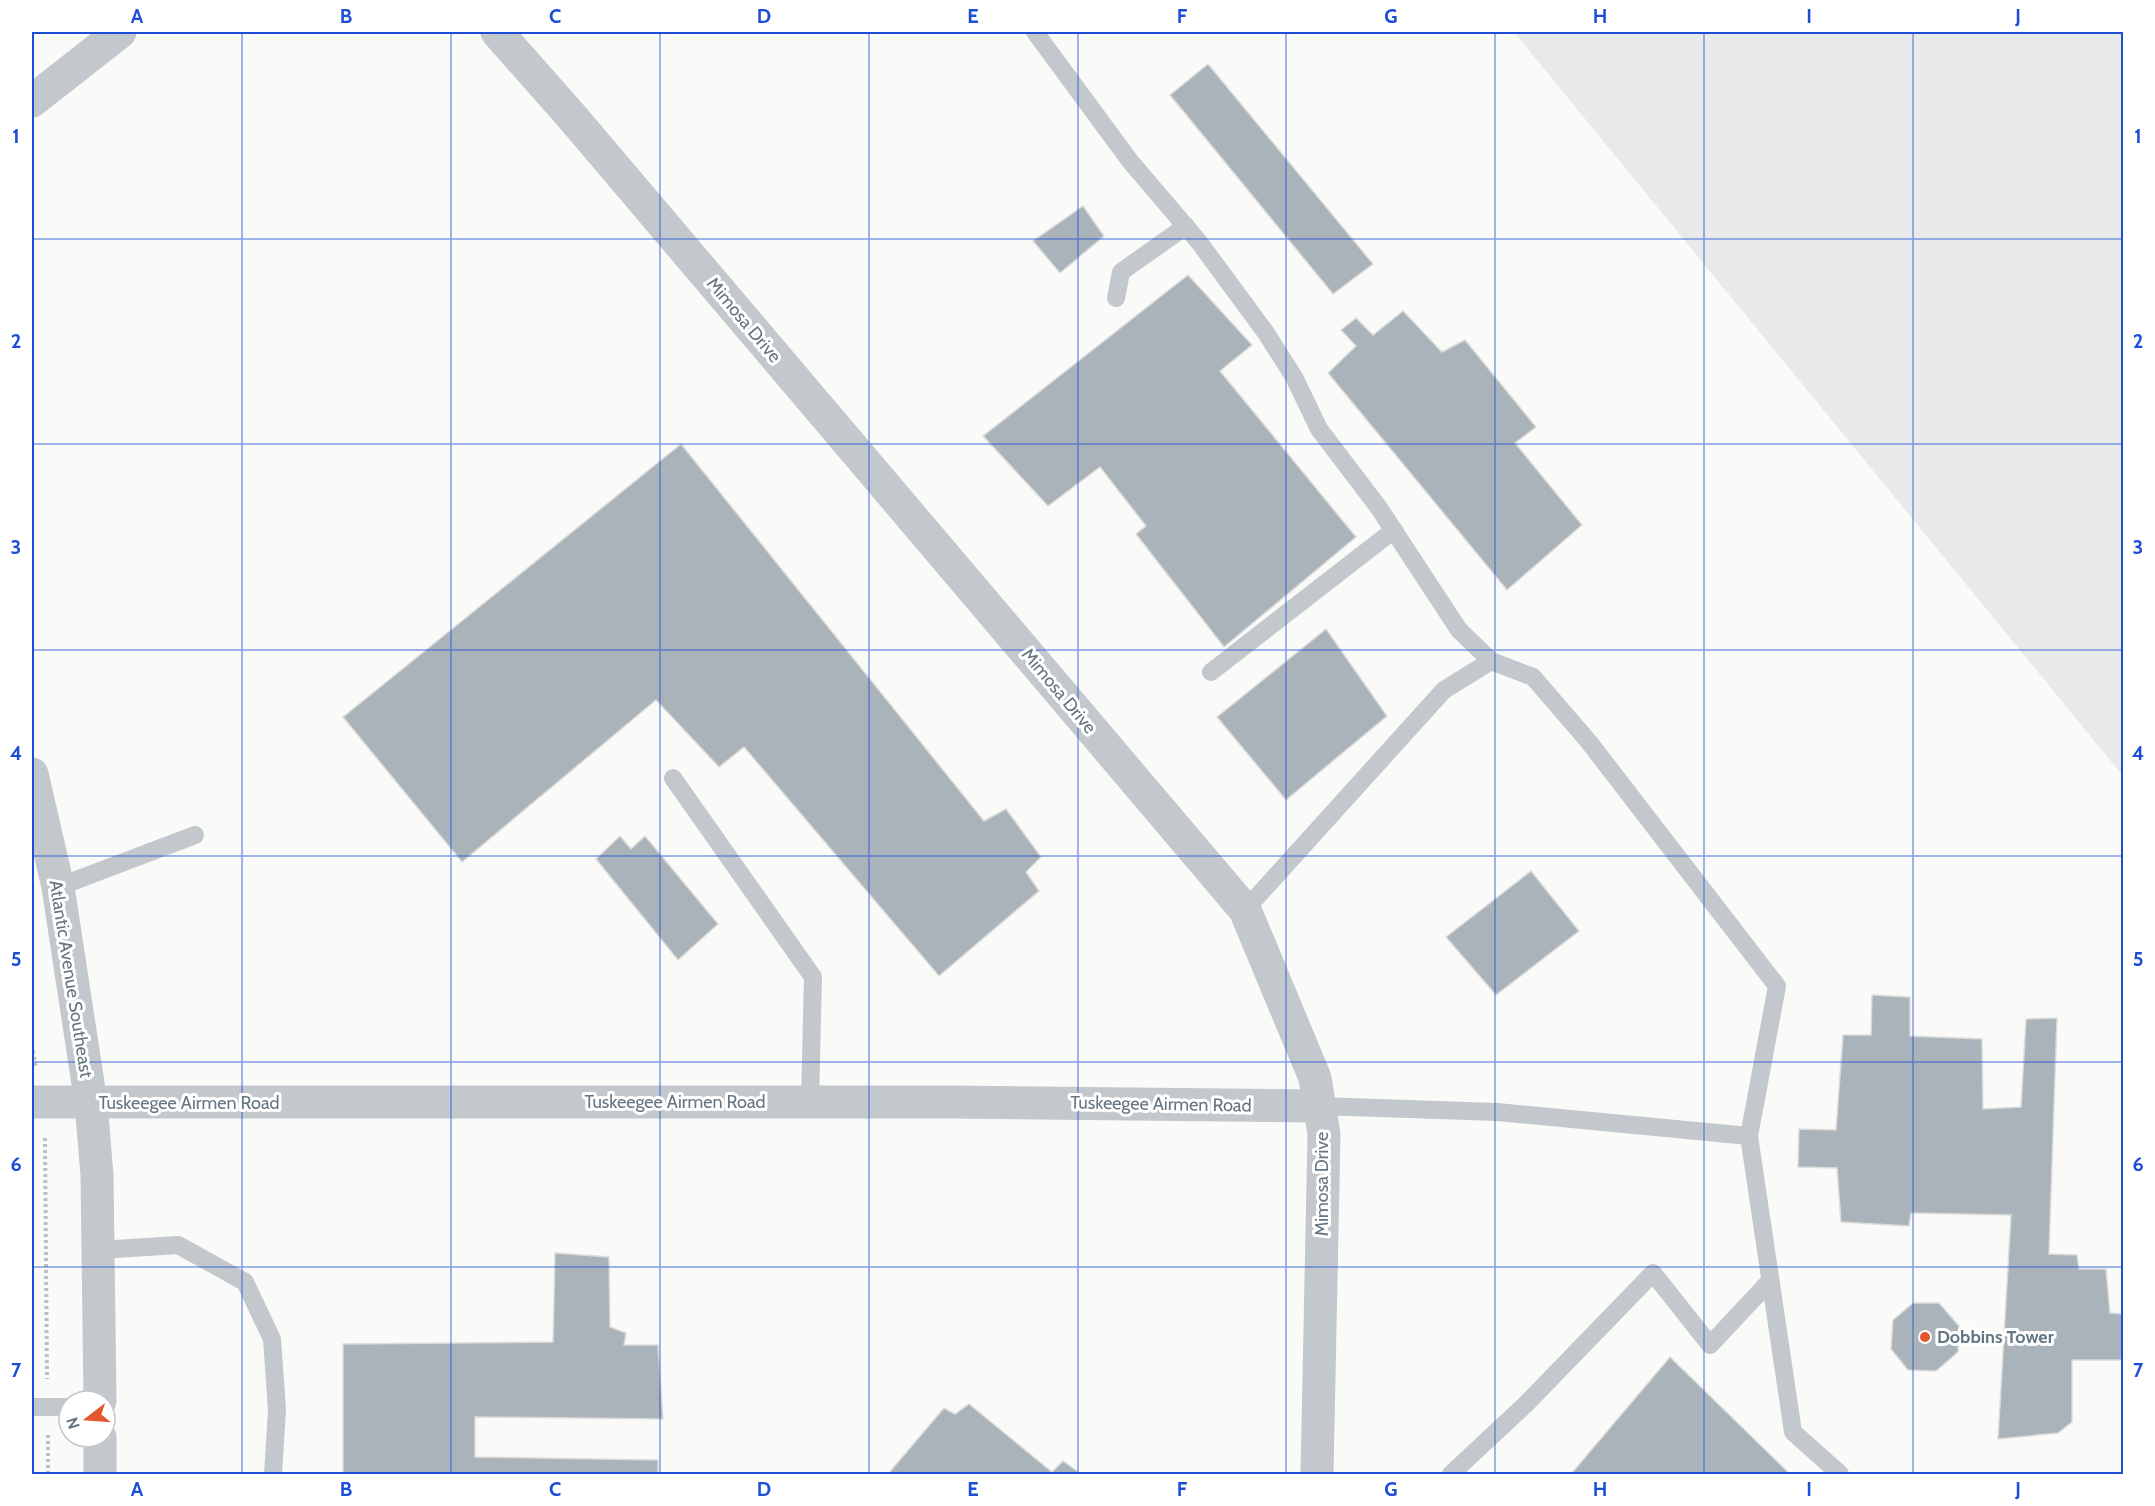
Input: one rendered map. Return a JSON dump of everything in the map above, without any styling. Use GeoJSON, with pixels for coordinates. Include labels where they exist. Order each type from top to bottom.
{"type":"FeatureCollection","features":[{"type":"Feature","properties":{"kind":"street"},"geometry":{"type":"LineString","coordinates":[[32,101],[120,32]]}},
{"type":"Feature","properties":{"kind":"street","name":"Mimosa Drive"},"geometry":{"type":"LineString","coordinates":[[497,32],[588,136],[1245,910],[1315,1078],[1324,1134],[1317,1474]]}},
{"type":"Feature","properties":{"kind":"street","name":"Atlantic Avenue Southeast"},"geometry":{"type":"LineString","coordinates":[[32,774],[58,886],[91,1103],[98,1175],[100,1389]]}},
{"type":"Feature","properties":{"kind":"street","name":"Tuskeegee Airmen Road"},"geometry":{"type":"LineString","coordinates":[[37,1102],[810,1102],[1319,1106]]}},
{"type":"Feature","properties":{"kind":"street"},"geometry":{"type":"LineString","coordinates":[[100,1449],[100,1474]]}},
{"type":"Feature","properties":{"kind":"lane"},"geometry":{"type":"LineString","coordinates":[[1035,32],[1130,160],[1186,226],[1266,333],[1294,377],[1319,429],[1379,508],[1459,630],[1491,661],[1533,677],[1589,742],[1777,986],[1749,1136],[1792,1432],[1840,1474]]}},
{"type":"Feature","properties":{"kind":"lane"},"geometry":{"type":"LineString","coordinates":[[1116,298],[1121,272],[1186,226]]}},
{"type":"Feature","properties":{"kind":"lane"},"geometry":{"type":"LineString","coordinates":[[1211,672],[1394,530]]}},
{"type":"Feature","properties":{"kind":"lane"},"geometry":{"type":"LineString","coordinates":[[1245,910],[1444,690],[1491,661]]}},
{"type":"Feature","properties":{"kind":"lane"},"geometry":{"type":"LineString","coordinates":[[673,778],[813,977],[810,1102]]}},
{"type":"Feature","properties":{"kind":"lane"},"geometry":{"type":"LineString","coordinates":[[58,886],[195,835]]}},
{"type":"Feature","properties":{"kind":"lane"},"geometry":{"type":"LineString","coordinates":[[1319,1106],[1497,1112],[1749,1136]]}},
{"type":"Feature","properties":{"kind":"lane"},"geometry":{"type":"LineString","coordinates":[[99,1250],[178,1245],[245,1282],[272,1339],[277,1410],[273,1474]]}},
{"type":"Feature","properties":{"kind":"lane"},"geometry":{"type":"LineString","coordinates":[[1451,1474],[1526,1404],[1653,1274],[1710,1345],[1770,1281]]}},
{"type":"Feature","properties":{"kind":"lane"},"geometry":{"type":"LineString","coordinates":[[39,1407],[57,1407]]}},
{"type":"Feature","properties":{"kind":"path"},"geometry":{"type":"LineString","coordinates":[[32,1045],[37,1102],[45,1120],[39,1407],[48,1474]]}},
{"type":"Feature","properties":{"kind":"shaded area"},"geometry":{"type":"Polygon","coordinates":[[[1514,32],[2123,32],[2123,776],[1514,32]]]}},
{"type":"Feature","properties":{"kind":"building"},"geometry":{"type":"Polygon","coordinates":[[[1208,64],[1373,264],[1333,294],[1170,95],[1208,64]]]}},
{"type":"Feature","properties":{"kind":"building"},"geometry":{"type":"Polygon","coordinates":[[[1083,206],[1104,236],[1060,273],[1033,241],[1083,206]]]}},
{"type":"Feature","properties":{"kind":"building"},"geometry":{"type":"Polygon","coordinates":[[[1188,275],[1252,345],[1220,371],[1356,537],[1224,647],[1136,534],[1146,526],[1100,467],[1048,506],[983,436],[1188,275]]]}},
{"type":"Feature","properties":{"kind":"building"},"geometry":{"type":"Polygon","coordinates":[[[1403,311],[1442,352],[1465,340],[1536,427],[1515,443],[1582,525],[1507,590],[1328,373],[1356,346],[1341,330],[1356,318],[1373,335],[1403,311]]]}},
{"type":"Feature","properties":{"kind":"building"},"geometry":{"type":"Polygon","coordinates":[[[681,444],[984,821],[1006,809],[1041,857],[1026,872],[1039,891],[939,976],[744,747],[719,767],[656,700],[462,862],[343,717],[681,444]]]}},
{"type":"Feature","properties":{"kind":"building"},"geometry":{"type":"Polygon","coordinates":[[[1326,629],[1387,716],[1286,800],[1217,717],[1326,629]]]}},
{"type":"Feature","properties":{"kind":"building"},"geometry":{"type":"Polygon","coordinates":[[[620,836],[631,849],[645,836],[718,924],[678,960],[596,859],[620,836]]]}},
{"type":"Feature","properties":{"kind":"building"},"geometry":{"type":"Polygon","coordinates":[[[1531,871],[1579,931],[1496,995],[1446,937],[1531,871]]]}},
{"type":"Feature","properties":{"kind":"building"},"geometry":{"type":"Polygon","coordinates":[[[1872,995],[1910,997],[1910,1036],[1982,1039],[1983,1109],[2021,1107],[2026,1019],[2057,1018],[2049,1254],[2077,1255],[2079,1269],[2106,1269],[2110,1313],[2124,1314],[2124,1360],[2072,1360],[2072,1422],[2058,1433],[1998,1439],[2011,1215],[1911,1213],[1909,1226],[1841,1222],[1837,1168],[1798,1167],[1799,1129],[1836,1130],[1843,1035],[1871,1035],[1872,995]]]}},
{"type":"Feature","properties":{"kind":"building"},"geometry":{"type":"Polygon","coordinates":[[[555,1253],[609,1257],[610,1327],[626,1333],[624,1345],[658,1345],[663,1419],[475,1417],[475,1457],[658,1460],[658,1474],[343,1474],[343,1344],[553,1342],[555,1253]]]}},
{"type":"Feature","properties":{"kind":"building","name":"Dobbins Tower"},"geometry":{"type":"Polygon","coordinates":[[[1913,1303],[1939,1303],[1959,1326],[1958,1352],[1936,1371],[1908,1370],[1891,1349],[1893,1320],[1913,1303]]]}},
{"type":"Feature","properties":{"kind":"building"},"geometry":{"type":"Polygon","coordinates":[[[1670,1357],[1790,1474],[1571,1474],[1670,1357]]]}},
{"type":"Feature","properties":{"kind":"building"},"geometry":{"type":"Polygon","coordinates":[[[969,1404],[1052,1472],[1063,1461],[1081,1474],[888,1474],[944,1408],[955,1414],[969,1404]]]}},
{"type":"Feature","properties":{"kind":"place","name":"Dobbins Tower"},"geometry":{"type":"Point","coordinates":[1925,1337]}}]}
